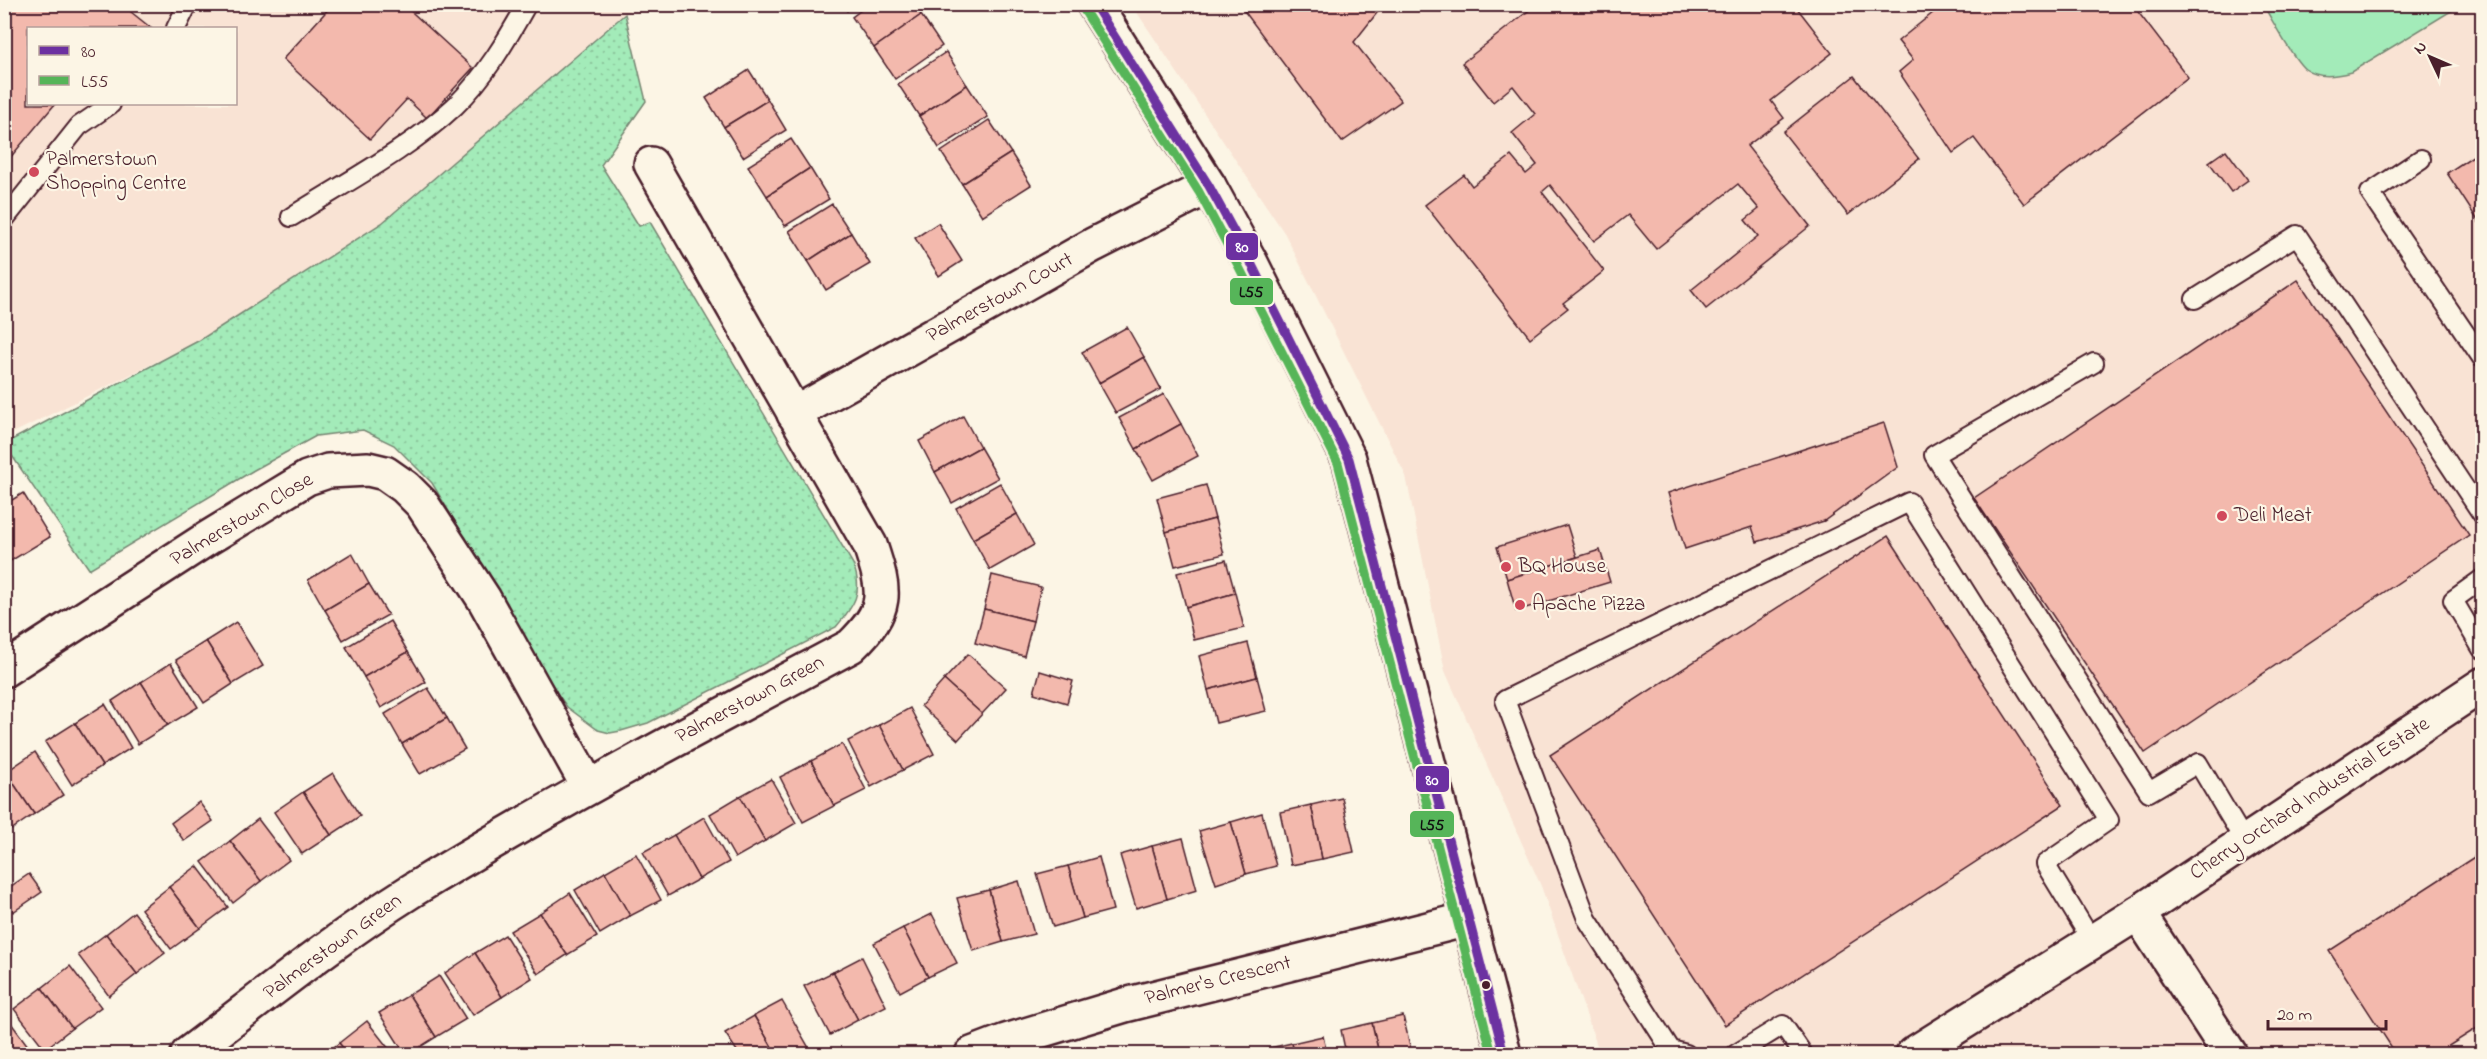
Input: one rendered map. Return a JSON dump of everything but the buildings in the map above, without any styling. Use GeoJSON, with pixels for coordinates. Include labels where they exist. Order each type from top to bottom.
{"type":"FeatureCollection","features":[{"type":"Feature","properties":{"kind":"street"},"geometry":{"type":"LineString","coordinates":[[1095,4],[1209,186],[1250,261],[1349,459],[1504,1054]]}},
{"type":"Feature","properties":{"kind":"street","name":"Palmerstown Green"},"geometry":{"type":"LineString","coordinates":[[188,1054],[360,925],[410,892],[588,786],[851,646],[870,628],[879,613],[882,594],[880,573],[870,545],[651,164]]}},
{"type":"Feature","properties":{"kind":"street","name":"Palmerstown Court"},"geometry":{"type":"LineString","coordinates":[[794,414],[1093,245],[1209,186]]}},
{"type":"Feature","properties":{"kind":"street","name":"Palmerstown Close"},"geometry":{"type":"LineString","coordinates":[[4,670],[208,538],[307,478],[328,471],[368,468],[385,473],[405,487],[422,504],[484,599],[588,786]]}},
{"type":"Feature","properties":{"kind":"street","name":"Cherry Orchard Industrial Estate"},"geometry":{"type":"LineString","coordinates":[[1913,1054],[2138,913],[2482,685]]}},
{"type":"Feature","properties":{"kind":"street"},"geometry":{"type":"LineString","coordinates":[[2138,913],[2230,1054]]}},
{"type":"Feature","properties":{"kind":"street","name":"Palmer's Crescent"},"geometry":{"type":"LineString","coordinates":[[972,1054],[1006,1041],[1125,1005],[1468,919]]}},
{"type":"Feature","properties":{"kind":"lane"},"geometry":{"type":"LineString","coordinates":[[176,27],[188,4]]}},
{"type":"Feature","properties":{"kind":"lane"},"geometry":{"type":"LineString","coordinates":[[291,217],[406,144],[456,105],[499,53],[527,4]]}},
{"type":"Feature","properties":{"kind":"lane"},"geometry":{"type":"LineString","coordinates":[[4,220],[79,126],[110,105]]}},
{"type":"Feature","properties":{"kind":"lane"},"geometry":{"type":"LineString","coordinates":[[2421,159],[2370,193],[2482,358]]}},
{"type":"Feature","properties":{"kind":"lane"},"geometry":{"type":"LineString","coordinates":[[2195,299],[2297,235],[2482,514]]}},
{"type":"Feature","properties":{"kind":"lane"},"geometry":{"type":"LineString","coordinates":[[2094,363],[1934,455],[2149,792],[2198,763],[2245,842]]}},
{"type":"Feature","properties":{"kind":"lane"},"geometry":{"type":"LineString","coordinates":[[1686,1054],[1671,1050],[1587,919],[1505,700],[1909,502],[2109,820],[2044,864],[2092,941]]}},
{"type":"Feature","properties":{"kind":"lane"},"geometry":{"type":"LineString","coordinates":[[2482,579],[2452,600],[2482,649]]}},
{"type":"Feature","properties":{"kind":"lane"},"geometry":{"type":"LineString","coordinates":[[1736,1054],[1783,1025],[1803,1054]]}},
{"type":"Feature","properties":{"kind":"shaded area"},"geometry":{"type":"Polygon","coordinates":[[[4,5],[636,5],[382,223],[200,340],[5,437],[4,5]]]}},
{"type":"Feature","properties":{"kind":"shaded area"},"geometry":{"type":"Polygon","coordinates":[[[1132,5],[2482,5],[2482,1054],[1600,1054],[1541,886],[1445,671],[1406,476],[1285,234],[1132,5]]]}},
{"type":"Feature","properties":{"kind":"green space"},"geometry":{"type":"Polygon","coordinates":[[[2263,5],[2461,5],[2351,72],[2328,76],[2310,72],[2300,64],[2263,5]]]}},
{"type":"Feature","properties":{"kind":"green space"},"geometry":{"type":"Polygon","coordinates":[[[625,14],[646,101],[601,165],[639,226],[650,222],[853,564],[858,583],[857,591],[848,612],[836,627],[648,723],[610,733],[598,730],[567,707],[557,693],[432,483],[394,445],[363,430],[316,436],[254,470],[89,569],[4,444],[200,340],[382,223],[625,14]]]}},
{"type":"Feature","properties":{"kind":"transit line","name":"80"},"geometry":{"type":"LineString","coordinates":[[1094,4],[1209,186],[1250,261],[1349,459],[1504,1054]]}},
{"type":"Feature","properties":{"kind":"transit line","name":"L55"},"geometry":{"type":"LineString","coordinates":[[1084,10],[1199,192],[1338,463],[1492,1054]]}},
{"type":"Feature","properties":{"kind":"place","name":"Palmerstown Shopping Centre"},"geometry":{"type":"Point","coordinates":[34,172]}},
{"type":"Feature","properties":{"kind":"place","name":"Deli Meat"},"geometry":{"type":"Point","coordinates":[2222,516]}},
{"type":"Feature","properties":{"kind":"place","name":"BQ House"},"geometry":{"type":"Point","coordinates":[1506,567]}},
{"type":"Feature","properties":{"kind":"place","name":"Apache Pizza"},"geometry":{"type":"Point","coordinates":[1520,605]}}]}
